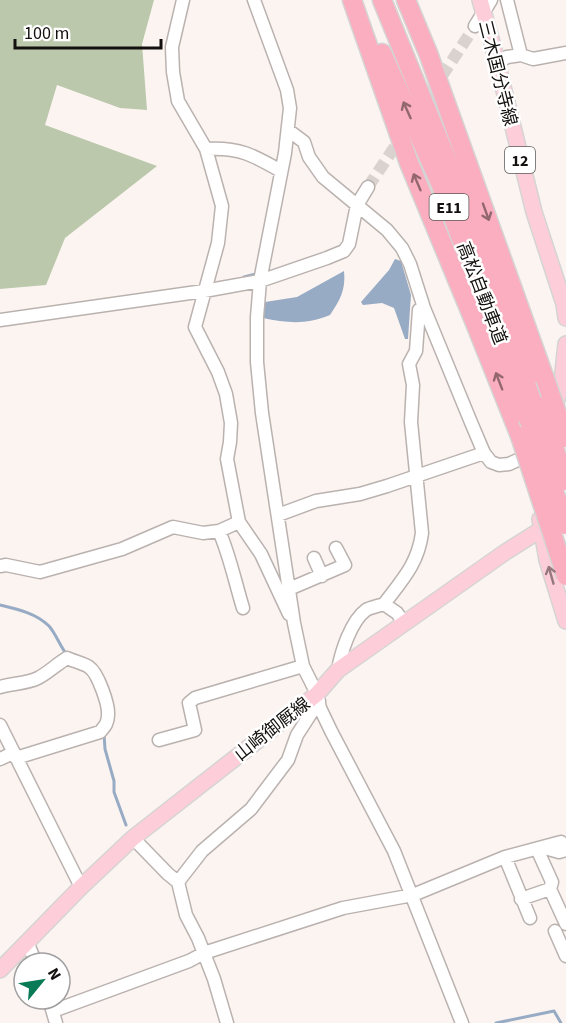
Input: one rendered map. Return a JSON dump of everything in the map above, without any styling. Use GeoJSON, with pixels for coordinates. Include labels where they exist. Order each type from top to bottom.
{"type":"FeatureCollection","features":[{"type":"Feature","properties":{"kind":"highway"},"geometry":{"type":"LineString","coordinates":[[352,0],[409,163],[520,436],[566,576]]}},
{"type":"Feature","properties":{"kind":"highway","name":"高松自動車道"},"geometry":{"type":"LineString","coordinates":[[359,0],[441,185],[533,412],[566,481]]}},
{"type":"Feature","properties":{"kind":"highway","name":"高松自動車道"},"geometry":{"type":"LineString","coordinates":[[382,0],[456,182],[533,412],[566,525]]}},
{"type":"Feature","properties":{"kind":"highway"},"geometry":{"type":"LineString","coordinates":[[406,0],[432,63],[566,438]]}},
{"type":"Feature","properties":{"kind":"main road","name":"三木国分寺線"},"geometry":{"type":"LineString","coordinates":[[479,13],[497,63],[534,212],[564,304],[566,318]]}},
{"type":"Feature","properties":{"kind":"main road"},"geometry":{"type":"LineString","coordinates":[[566,344],[562,382],[538,473],[541,528],[547,560],[566,621]]}},
{"type":"Feature","properties":{"kind":"main road","name":"山崎御厩線"},"geometry":{"type":"LineString","coordinates":[[0,970],[81,887],[133,838],[318,698],[338,670],[541,528],[566,516]]}},
{"type":"Feature","properties":{"kind":"street"},"geometry":{"type":"LineString","coordinates":[[183,0],[172,47],[178,101],[206,149],[222,206],[218,243],[195,327],[218,372],[226,394],[231,423],[227,459],[239,522],[261,554],[294,623]]}},
{"type":"Feature","properties":{"kind":"street"},"geometry":{"type":"LineString","coordinates":[[254,0],[287,90],[290,108],[281,171],[260,280],[257,362],[294,623],[303,666],[331,731],[394,851],[462,1023]]}},
{"type":"Feature","properties":{"kind":"street"},"geometry":{"type":"LineString","coordinates":[[479,13],[491,0]]}},
{"type":"Feature","properties":{"kind":"street"},"geometry":{"type":"LineString","coordinates":[[507,0],[521,55]]}},
{"type":"Feature","properties":{"kind":"street"},"geometry":{"type":"LineString","coordinates":[[497,63],[507,57],[521,55],[533,59],[566,53]]}},
{"type":"Feature","properties":{"kind":"street"},"geometry":{"type":"LineString","coordinates":[[288,130],[304,142],[309,158],[323,177],[387,230],[402,248],[410,264],[424,308],[484,453],[491,462],[499,465],[509,464],[545,447]]}},
{"type":"Feature","properties":{"kind":"street"},"geometry":{"type":"LineString","coordinates":[[206,149],[226,148],[245,152],[281,171]]}},
{"type":"Feature","properties":{"kind":"street"},"geometry":{"type":"LineString","coordinates":[[0,320],[204,291],[260,280],[344,251],[351,237],[357,205],[368,187]]}},
{"type":"Feature","properties":{"kind":"street"},"geometry":{"type":"LineString","coordinates":[[338,670],[341,653],[356,622],[366,610],[384,604],[420,551],[422,533],[411,422],[413,385],[410,363],[416,351],[419,310],[424,308]]}},
{"type":"Feature","properties":{"kind":"street"},"geometry":{"type":"LineString","coordinates":[[278,515],[316,501],[360,494],[484,453]]}},
{"type":"Feature","properties":{"kind":"street"},"geometry":{"type":"LineString","coordinates":[[0,566],[6,565],[40,572],[122,549],[173,527],[203,533],[219,531],[239,522]]}},
{"type":"Feature","properties":{"kind":"street"},"geometry":{"type":"LineString","coordinates":[[219,531],[229,553],[243,608]]}},
{"type":"Feature","properties":{"kind":"street"},"geometry":{"type":"LineString","coordinates":[[289,589],[345,565],[336,548]]}},
{"type":"Feature","properties":{"kind":"street"},"geometry":{"type":"LineString","coordinates":[[314,558],[322,576]]}},
{"type":"Feature","properties":{"kind":"street"},"geometry":{"type":"LineString","coordinates":[[384,604],[397,613],[404,623]]}},
{"type":"Feature","properties":{"kind":"street"},"geometry":{"type":"LineString","coordinates":[[0,687],[25,683],[41,677],[53,666],[67,658],[89,667],[101,684],[109,713],[103,728],[0,759]]}},
{"type":"Feature","properties":{"kind":"street"},"geometry":{"type":"LineString","coordinates":[[159,740],[195,729],[189,703],[195,698],[303,666]]}},
{"type":"Feature","properties":{"kind":"street"},"geometry":{"type":"LineString","coordinates":[[178,882],[202,851],[251,809],[288,760],[297,735],[318,698]]}},
{"type":"Feature","properties":{"kind":"street"},"geometry":{"type":"LineString","coordinates":[[0,725],[81,887]]}},
{"type":"Feature","properties":{"kind":"street"},"geometry":{"type":"LineString","coordinates":[[133,838],[178,882],[186,915],[217,988],[226,1023]]}},
{"type":"Feature","properties":{"kind":"street"},"geometry":{"type":"LineString","coordinates":[[72,1004],[201,954],[343,908],[413,895],[505,857],[564,843]]}},
{"type":"Feature","properties":{"kind":"street"},"geometry":{"type":"LineString","coordinates":[[540,848],[552,882],[550,889],[566,955]]}},
{"type":"Feature","properties":{"kind":"street"},"geometry":{"type":"LineString","coordinates":[[505,857],[530,918]]}},
{"type":"Feature","properties":{"kind":"street"},"geometry":{"type":"LineString","coordinates":[[521,899],[550,889]]}},
{"type":"Feature","properties":{"kind":"street"},"geometry":{"type":"LineString","coordinates":[[27,942],[31,951]]}},
{"type":"Feature","properties":{"kind":"green space"},"geometry":{"type":"Polygon","coordinates":[[[0,0],[154,0],[142,44],[147,110],[120,108],[57,85],[45,125],[157,166],[65,238],[46,285],[0,289],[0,0]]]}},
{"type":"Feature","properties":{"kind":"water"},"geometry":{"type":"Polygon","coordinates":[[[395,259],[401,261],[411,295],[408,339],[405,339],[394,308],[382,303],[363,305],[361,302],[389,270],[395,259]]]}},
{"type":"Feature","properties":{"kind":"water"},"geometry":{"type":"Polygon","coordinates":[[[344,271],[342,294],[330,315],[296,322],[263,318],[265,302],[297,297],[344,271]]]}},
{"type":"Feature","properties":{"kind":"waterway"},"geometry":{"type":"LineString","coordinates":[[244,277],[256,274]]}},
{"type":"Feature","properties":{"kind":"waterway"},"geometry":{"type":"LineString","coordinates":[[0,605],[26,612],[44,622],[49,626],[67,655]]}},
{"type":"Feature","properties":{"kind":"waterway"},"geometry":{"type":"LineString","coordinates":[[104,734],[105,749],[114,781],[114,792],[126,825]]}},
{"type":"Feature","properties":{"kind":"waterway"},"geometry":{"type":"LineString","coordinates":[[496,1023],[554,1011],[561,1023]]}},
{"type":"Feature","properties":{"kind":"tunnel"},"geometry":{"type":"LineString","coordinates":[[422,106],[475,26]]}},
{"type":"Feature","properties":{"kind":"tunnel"},"geometry":{"type":"LineString","coordinates":[[368,187],[402,136]]}}]}
